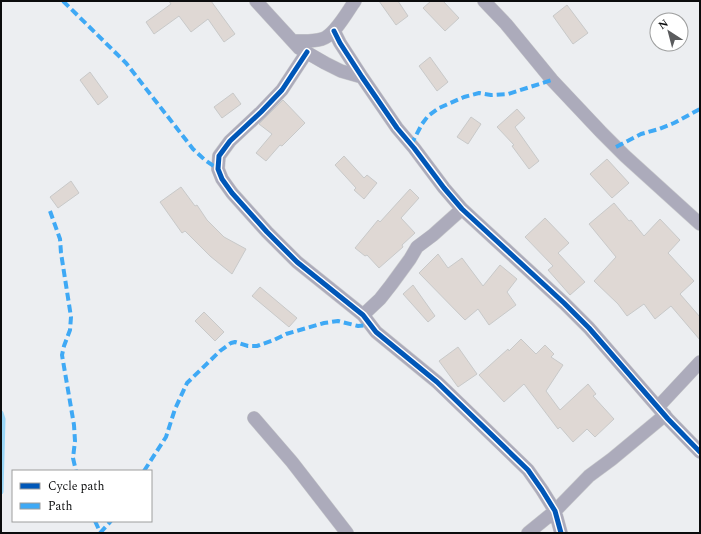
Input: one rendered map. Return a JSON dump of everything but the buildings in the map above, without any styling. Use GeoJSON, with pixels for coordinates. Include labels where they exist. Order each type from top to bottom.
{"type":"FeatureCollection","features":[{"type":"Feature","properties":{"kind":"street"},"geometry":{"type":"LineString","coordinates":[[256,1],[299,48],[341,71],[362,77]]}},
{"type":"Feature","properties":{"kind":"street"},"geometry":{"type":"LineString","coordinates":[[293,41],[323,39],[334,32],[355,1]]}},
{"type":"Feature","properties":{"kind":"street"},"geometry":{"type":"LineString","coordinates":[[484,1],[506,24],[552,80],[582,110],[601,132],[625,156],[700,224]]}},
{"type":"Feature","properties":{"kind":"street"},"geometry":{"type":"LineString","coordinates":[[334,32],[362,77],[397,128],[462,209],[584,323],[661,411],[700,452]]}},
{"type":"Feature","properties":{"kind":"street"},"geometry":{"type":"LineString","coordinates":[[307,52],[282,90],[230,141],[219,156],[218,169],[222,179],[232,193],[297,262],[363,316],[376,332],[437,382],[528,470],[555,511],[561,533]]}},
{"type":"Feature","properties":{"kind":"street"},"geometry":{"type":"LineString","coordinates":[[363,316],[380,299],[391,285],[417,247],[462,209]]}},
{"type":"Feature","properties":{"kind":"street"},"geometry":{"type":"LineString","coordinates":[[528,533],[555,511],[589,476],[612,460],[661,411],[700,362]]}},
{"type":"Feature","properties":{"kind":"street"},"geometry":{"type":"LineString","coordinates":[[254,418],[292,462],[346,533]]}},
{"type":"Feature","properties":{"kind":"waterway"},"geometry":{"type":"LineString","coordinates":[[1,413],[3,419],[1,492]]}},
{"type":"Feature","properties":{"kind":"marked path"},"geometry":{"type":"LineString","coordinates":[[63,1],[126,63],[193,149],[218,169]]}},
{"type":"Feature","properties":{"kind":"marked path"},"geometry":{"type":"LineString","coordinates":[[411,145],[428,116],[439,108],[464,97],[479,93],[491,95],[508,94],[552,80]]}},
{"type":"Feature","properties":{"kind":"marked path"},"geometry":{"type":"LineString","coordinates":[[616,147],[641,134],[674,123],[700,109]]}},
{"type":"Feature","properties":{"kind":"marked path"},"geometry":{"type":"LineString","coordinates":[[50,211],[60,239],[71,317],[70,330],[62,355],[74,425],[75,441],[73,458],[76,470]]}},
{"type":"Feature","properties":{"kind":"marked path"},"geometry":{"type":"LineString","coordinates":[[145,470],[166,437],[175,409],[187,383],[220,351],[231,343],[235,342],[248,346],[257,346],[286,334],[324,323],[338,321],[358,326],[370,325]]}},
{"type":"Feature","properties":{"kind":"marked path"},"geometry":{"type":"LineString","coordinates":[[95,522],[100,532]]}},
{"type":"Feature","properties":{"kind":"marked path"},"geometry":{"type":"LineString","coordinates":[[100,533],[110,522]]}},
{"type":"Feature","properties":{"kind":"cycle path"},"geometry":{"type":"LineString","coordinates":[[334,31],[362,77],[397,128],[462,209],[589,328],[668,419],[700,452]]}},
{"type":"Feature","properties":{"kind":"cycle path"},"geometry":{"type":"LineString","coordinates":[[307,52],[282,90],[230,141],[219,156],[218,169],[222,179],[232,193],[267,232],[297,262],[363,315],[376,332],[437,382],[528,470],[555,511],[561,533]]}}]}
